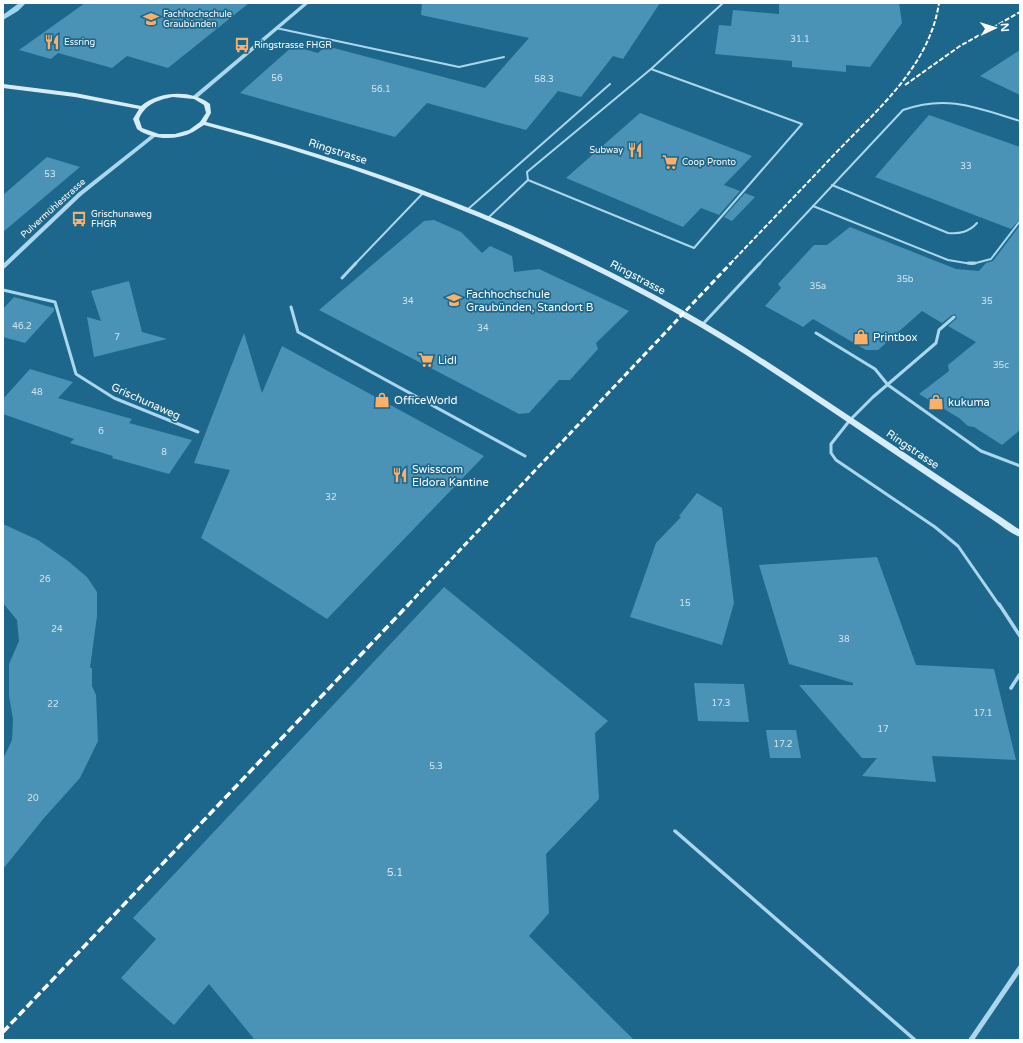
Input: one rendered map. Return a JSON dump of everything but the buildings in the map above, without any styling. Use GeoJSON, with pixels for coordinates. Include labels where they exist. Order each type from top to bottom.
{"type":"FeatureCollection","features":[{"type":"Feature","properties":{"kind":"main road"},"geometry":{"type":"LineString","coordinates":[[3,86],[75,95],[142,108]]}},
{"type":"Feature","properties":{"kind":"main road"},"geometry":{"type":"LineString","coordinates":[[173,95],[195,97],[207,105],[209,111],[208,117],[204,123],[188,132],[165,136],[154,135],[146,132],[137,124],[136,118],[142,108],[161,98],[173,95]]}},
{"type":"Feature","properties":{"kind":"main road","name":"Ringstrasse"},"geometry":{"type":"LineString","coordinates":[[204,123],[238,131],[307,152],[424,192],[488,218],[577,258],[638,289],[702,325],[776,370],[1020,534]]}},
{"type":"Feature","properties":{"kind":"street"},"geometry":{"type":"LineString","coordinates":[[195,97],[307,3]]}},
{"type":"Feature","properties":{"kind":"street","name":"Pulvermühlestrasse"},"geometry":{"type":"LineString","coordinates":[[3,267],[80,194],[154,135]]}},
{"type":"Feature","properties":{"kind":"street"},"geometry":{"type":"LineString","coordinates":[[971,1040],[1020,968]]}},
{"type":"Feature","properties":{"kind":"lane"},"geometry":{"type":"LineString","coordinates":[[528,180],[527,172],[651,69],[723,3]]}},
{"type":"Feature","properties":{"kind":"lane"},"geometry":{"type":"LineString","coordinates":[[276,28],[459,67],[504,57]]}},
{"type":"Feature","properties":{"kind":"lane"},"geometry":{"type":"LineString","coordinates":[[528,180],[694,248],[802,124],[651,69]]}},
{"type":"Feature","properties":{"kind":"lane"},"geometry":{"type":"LineString","coordinates":[[467,210],[610,84]]}},
{"type":"Feature","properties":{"kind":"lane"},"geometry":{"type":"LineString","coordinates":[[702,325],[903,110],[915,104],[931,100],[950,101],[969,105],[1020,121]]}},
{"type":"Feature","properties":{"kind":"lane"},"geometry":{"type":"LineString","coordinates":[[488,218],[528,180]]}},
{"type":"Feature","properties":{"kind":"lane"},"geometry":{"type":"LineString","coordinates":[[832,185],[948,233],[970,230],[977,223]]}},
{"type":"Feature","properties":{"kind":"lane"},"geometry":{"type":"LineString","coordinates":[[342,278],[424,192]]}},
{"type":"Feature","properties":{"kind":"lane"},"geometry":{"type":"LineString","coordinates":[[813,206],[948,260],[972,264],[983,262],[991,258],[1020,221]]}},
{"type":"Feature","properties":{"kind":"lane","name":"Grischunaweg"},"geometry":{"type":"LineString","coordinates":[[3,290],[55,302],[76,374],[114,398],[198,432]]}},
{"type":"Feature","properties":{"kind":"lane"},"geometry":{"type":"LineString","coordinates":[[291,307],[298,332],[525,456]]}},
{"type":"Feature","properties":{"kind":"lane"},"geometry":{"type":"LineString","coordinates":[[954,317],[939,330],[936,343],[873,397],[850,420],[831,444],[831,453],[836,460],[935,527],[958,546],[1020,636]]}},
{"type":"Feature","properties":{"kind":"lane"},"geometry":{"type":"LineString","coordinates":[[816,333],[875,369],[888,385],[981,451],[1020,466]]}},
{"type":"Feature","properties":{"kind":"lane"},"geometry":{"type":"LineString","coordinates":[[1011,688],[1020,674]]}},
{"type":"Feature","properties":{"kind":"lane"},"geometry":{"type":"LineString","coordinates":[[675,831],[915,1040]]}},
{"type":"Feature","properties":{"kind":"waterway"},"geometry":{"type":"LineString","coordinates":[[3,18],[16,10],[23,3]]}},
{"type":"Feature","properties":{"kind":"railway"},"geometry":{"type":"LineString","coordinates":[[730,264],[881,107],[897,88],[924,49],[933,27],[939,3]]}},
{"type":"Feature","properties":{"kind":"railway"},"geometry":{"type":"LineString","coordinates":[[905,85],[960,46],[1020,12]]}},
{"type":"Feature","properties":{"kind":"railway"},"geometry":{"type":"LineString","coordinates":[[408,605],[731,263]]}},
{"type":"Feature","properties":{"kind":"railway"},"geometry":{"type":"LineString","coordinates":[[3,1032],[409,604]]}},
{"type":"Feature","properties":{"kind":"place","name":"Fachhochschule Graubünden"},"geometry":{"type":"Point","coordinates":[151,19]}},
{"type":"Feature","properties":{"kind":"place","name":"Essring"},"geometry":{"type":"Point","coordinates":[52,42]}},
{"type":"Feature","properties":{"kind":"place","name":"Ringstrasse FHGR"},"geometry":{"type":"Point","coordinates":[242,45]}},
{"type":"Feature","properties":{"kind":"place","name":"Subway"},"geometry":{"type":"Point","coordinates":[635,150]}},
{"type":"Feature","properties":{"kind":"place","name":"Coop Pronto"},"geometry":{"type":"Point","coordinates":[670,162]}},
{"type":"Feature","properties":{"kind":"place","name":"Grischunaweg FHGR"},"geometry":{"type":"Point","coordinates":[79,219]}},
{"type":"Feature","properties":{"kind":"place","name":"Fachhochschule Graubünden, Standort B"},"geometry":{"type":"Point","coordinates":[454,300]}},
{"type":"Feature","properties":{"kind":"place","name":"Printbox"},"geometry":{"type":"Point","coordinates":[861,337]}},
{"type":"Feature","properties":{"kind":"place","name":"Lidl"},"geometry":{"type":"Point","coordinates":[426,360]}},
{"type":"Feature","properties":{"kind":"place","name":"OfficeWorld"},"geometry":{"type":"Point","coordinates":[382,400]}},
{"type":"Feature","properties":{"kind":"place","name":"kukuma"},"geometry":{"type":"Point","coordinates":[936,402]}},
{"type":"Feature","properties":{"kind":"place","name":"Swisscom Eldora Kantine"},"geometry":{"type":"Point","coordinates":[400,475]}}]}
